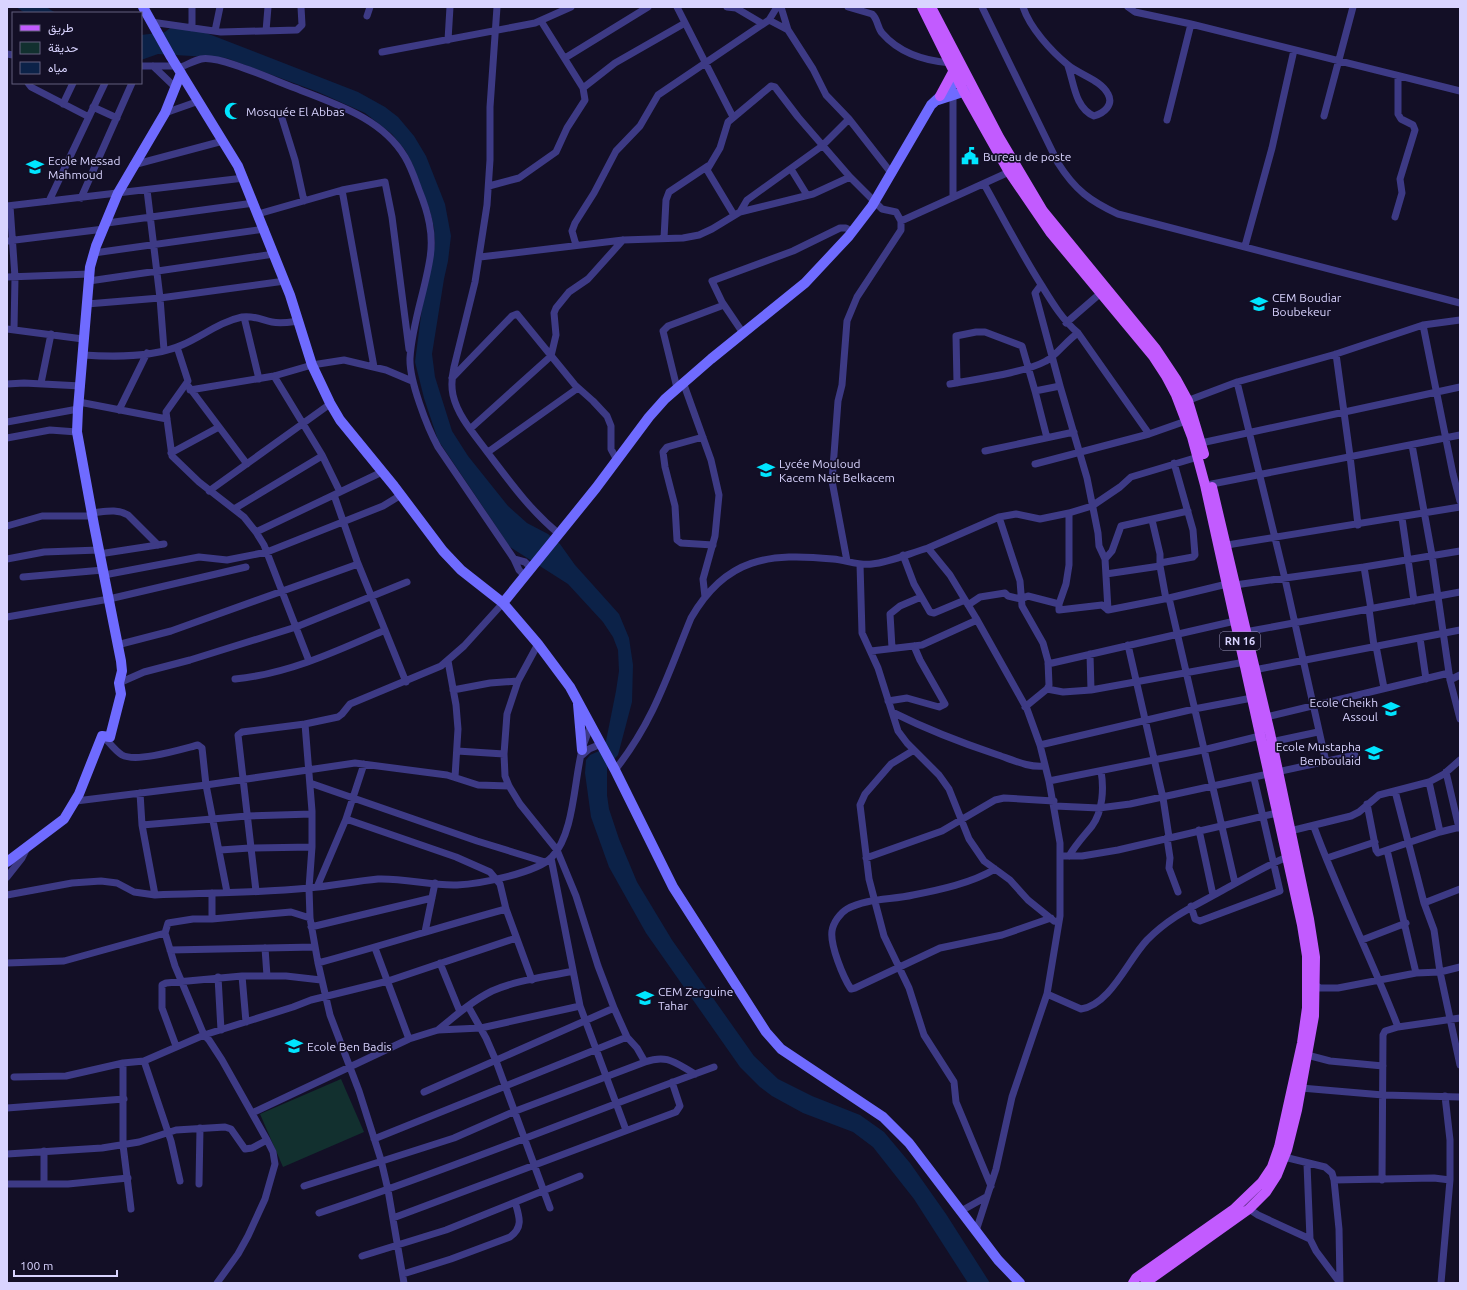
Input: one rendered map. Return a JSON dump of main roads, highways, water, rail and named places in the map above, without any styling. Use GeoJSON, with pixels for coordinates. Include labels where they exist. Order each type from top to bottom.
{"type":"FeatureCollection","features":[{"type":"Feature","properties":{"kind":"main road"},"geometry":{"type":"LineString","coordinates":[[143,7],[244,178],[285,281],[312,365],[330,404],[352,437],[401,495],[443,552],[461,570],[503,603],[538,644],[578,700],[673,887],[766,1032],[786,1053],[883,1117],[909,1143],[998,1260],[1020,1283]]}},
{"type":"Feature","properties":{"kind":"main road","name":"RN 16"},"geometry":{"type":"LineString","coordinates":[[922,7],[958,72],[1043,211],[1153,356],[1171,385],[1184,402],[1201,443],[1208,485],[1231,584],[1245,632],[1266,717],[1267,737],[1273,773],[1286,832],[1309,919],[1315,957],[1302,1043],[1277,1175],[1266,1192],[1249,1209],[1237,1213],[1136,1278],[1133,1283]]}},
{"type":"Feature","properties":{"kind":"main road","name":"RN 16"},"geometry":{"type":"LineString","coordinates":[[931,7],[958,72]]}},
{"type":"Feature","properties":{"kind":"main road"},"geometry":{"type":"LineString","coordinates":[[7,862],[64,819],[76,801],[102,736],[110,736],[121,694],[119,683],[122,671],[77,432],[86,304],[89,277],[94,253],[118,193],[133,165],[165,113],[176,88],[177,66]]}},
{"type":"Feature","properties":{"kind":"main road"},"geometry":{"type":"LineString","coordinates":[[503,603],[617,460],[649,417],[680,385],[805,283],[833,255],[875,201],[928,112],[958,72]]}},
{"type":"Feature","properties":{"kind":"main road"},"geometry":{"type":"LineString","coordinates":[[938,98],[969,90]]}},
{"type":"Feature","properties":{"kind":"main road","name":"RN 16"},"geometry":{"type":"LineString","coordinates":[[969,90],[1009,172],[1050,232],[1103,291]]}},
{"type":"Feature","properties":{"kind":"main road","name":"RN 16"},"geometry":{"type":"LineString","coordinates":[[1184,402],[1186,421],[1208,485]]}},
{"type":"Feature","properties":{"kind":"main road","name":"RN 16"},"geometry":{"type":"LineString","coordinates":[[1231,584],[1235,621],[1252,698],[1267,737]]}},
{"type":"Feature","properties":{"kind":"main road"},"geometry":{"type":"LineString","coordinates":[[578,700],[582,753]]}},
{"type":"Feature","properties":{"kind":"main road","name":"RN 16"},"geometry":{"type":"LineString","coordinates":[[1145,1283],[1237,1213],[1262,1182],[1281,1156],[1301,1088],[1314,1016],[1311,983],[1294,884],[1287,857],[1286,832],[1277,813],[1273,773]]}},
{"type":"Feature","properties":{"kind":"water"},"geometry":{"type":"Polygon","coordinates":[[[16,7],[46,7],[54,12],[24,12],[16,7]]]}},
{"type":"Feature","properties":{"kind":"water"},"geometry":{"type":"Polygon","coordinates":[[[170,28],[201,31],[358,92],[385,107],[398,117],[414,136],[426,156],[445,204],[451,236],[432,354],[435,377],[452,431],[468,456],[508,506],[527,523],[548,534],[560,544],[575,565],[619,614],[629,638],[633,665],[632,702],[618,755],[607,767],[607,795],[609,809],[619,839],[637,882],[672,940],[754,1056],[778,1079],[812,1096],[860,1115],[884,1132],[910,1163],[946,1214],[990,1283],[968,1283],[914,1199],[873,1147],[853,1132],[803,1113],[772,1096],[760,1087],[740,1067],[646,933],[609,867],[591,817],[585,773],[586,760],[590,755],[599,751],[606,741],[619,671],[618,650],[613,637],[603,622],[568,584],[510,547],[438,440],[424,398],[415,362],[422,308],[435,244],[434,228],[430,211],[412,163],[405,150],[392,134],[365,113],[318,92],[226,58],[158,54],[142,60],[142,35],[165,32],[170,28]]]}},
{"type":"Feature","properties":{"kind":"place","name":"Mosquée El Abbas"},"geometry":{"type":"Point","coordinates":[233,111]}},
{"type":"Feature","properties":{"kind":"place","name":"Bureau de poste"},"geometry":{"type":"Point","coordinates":[970,156]}},
{"type":"Feature","properties":{"kind":"place","name":"Ecole Messad Mahmoud"},"geometry":{"type":"Point","coordinates":[35,167]}},
{"type":"Feature","properties":{"kind":"place","name":"CEM Boudiar Boubekeur"},"geometry":{"type":"Point","coordinates":[1259,304]}},
{"type":"Feature","properties":{"kind":"place","name":"Lycée Mouloud Kacem Nait Belkacem"},"geometry":{"type":"Point","coordinates":[766,470]}},
{"type":"Feature","properties":{"kind":"place","name":"Ecole Cheikh Assoul"},"geometry":{"type":"Point","coordinates":[1391,709]}},
{"type":"Feature","properties":{"kind":"place","name":"Ecole Mustapha Benboulaid"},"geometry":{"type":"Point","coordinates":[1374,753]}},
{"type":"Feature","properties":{"kind":"place","name":"CEM Zerguine Tahar"},"geometry":{"type":"Point","coordinates":[645,998]}},
{"type":"Feature","properties":{"kind":"place","name":"Ecole Ben Badis"},"geometry":{"type":"Point","coordinates":[294,1046]}}]}
